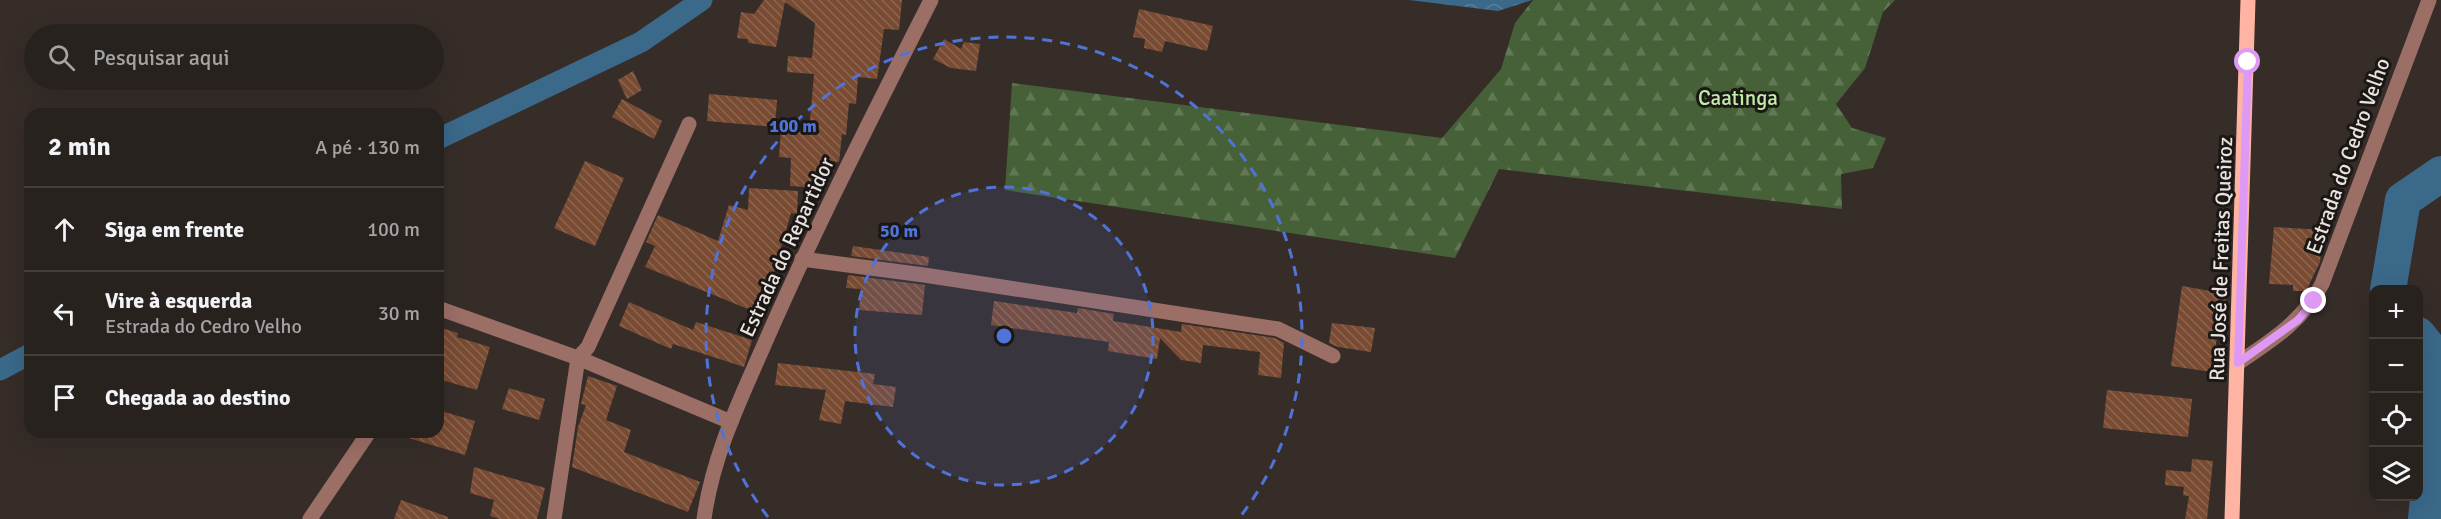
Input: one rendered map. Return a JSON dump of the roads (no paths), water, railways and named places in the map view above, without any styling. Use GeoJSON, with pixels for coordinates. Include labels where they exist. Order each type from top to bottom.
{"type":"FeatureCollection","features":[{"type":"Feature","properties":{"kind":"main road","name":"Rua José de Freitas Queiroz"},"geometry":{"type":"LineString","coordinates":[[2232,519],[2248,0]]}},
{"type":"Feature","properties":{"kind":"street","name":"Estrada do Repartidor"},"geometry":{"type":"LineString","coordinates":[[704,519],[712,472],[731,422],[802,259],[931,0]]}},
{"type":"Feature","properties":{"kind":"street","name":"Estrada do Cedro Velho"},"geometry":{"type":"LineString","coordinates":[[2238,363],[2298,320],[2314,301],[2429,0]]}},
{"type":"Feature","properties":{"kind":"street"},"geometry":{"type":"LineString","coordinates":[[554,519],[578,357],[588,347],[689,124]]}},
{"type":"Feature","properties":{"kind":"street"},"geometry":{"type":"LineString","coordinates":[[802,259],[924,275],[1278,329],[1333,356]]}},
{"type":"Feature","properties":{"kind":"street"},"geometry":{"type":"LineString","coordinates":[[444,310],[578,357],[731,422]]}},
{"type":"Feature","properties":{"kind":"street"},"geometry":{"type":"LineString","coordinates":[[310,519],[365,438]]}},
{"type":"Feature","properties":{"kind":"water"},"geometry":{"type":"Polygon","coordinates":[[[1409,0],[1532,0],[1498,11],[1409,0]]]}},
{"type":"Feature","properties":{"kind":"waterway"},"geometry":{"type":"LineString","coordinates":[[444,136],[641,42],[702,0]]}},
{"type":"Feature","properties":{"kind":"waterway"},"geometry":{"type":"LineString","coordinates":[[2389,285],[2403,200],[2441,174]]}},
{"type":"Feature","properties":{"kind":"waterway"},"geometry":{"type":"LineString","coordinates":[[2421,339],[2441,364]]}},
{"type":"Feature","properties":{"kind":"waterway"},"geometry":{"type":"LineString","coordinates":[[0,370],[24,357]]}},
{"type":"Feature","properties":{"kind":"waterway"},"geometry":{"type":"LineString","coordinates":[[2426,519],[2441,365]]}},
{"type":"Feature","properties":{"kind":"park label","name":"Caatinga"},"geometry":{"type":"Point","coordinates":[1738,98]}}]}
